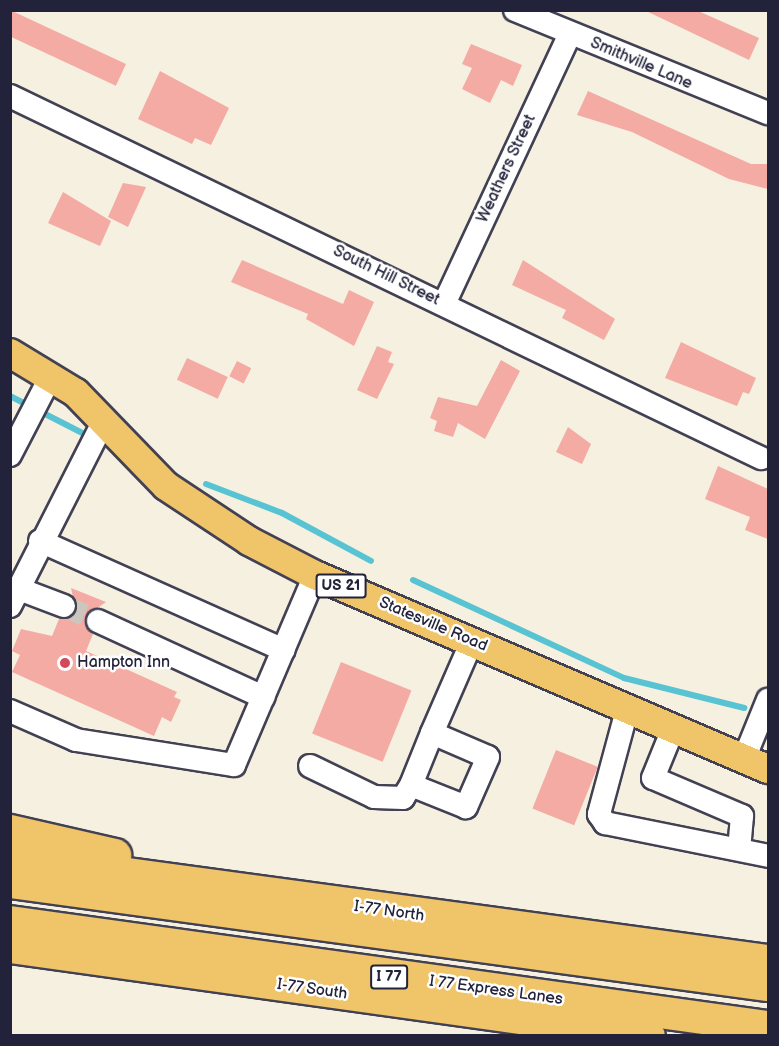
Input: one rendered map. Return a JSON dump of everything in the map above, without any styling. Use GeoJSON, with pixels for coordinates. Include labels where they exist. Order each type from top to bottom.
{"type":"FeatureCollection","features":[{"type":"Feature","properties":{"kind":"highway"},"geometry":{"type":"LineString","coordinates":[[10,831],[294,898]]}},
{"type":"Feature","properties":{"kind":"highway","name":"I-77 North"},"geometry":{"type":"LineString","coordinates":[[10,858],[768,961]]}},
{"type":"Feature","properties":{"kind":"highway"},"geometry":{"type":"LineString","coordinates":[[10,882],[768,985]]}},
{"type":"Feature","properties":{"kind":"highway","name":"I 77 Express Lanes"},"geometry":{"type":"LineString","coordinates":[[10,922],[768,1027]]}},
{"type":"Feature","properties":{"kind":"highway","name":"I-77 South"},"geometry":{"type":"LineString","coordinates":[[10,947],[649,1035]]}},
{"type":"Feature","properties":{"kind":"main road","name":"Statesville Road"},"geometry":{"type":"LineString","coordinates":[[10,353],[51,376],[104,422],[166,486],[315,575],[756,764]]}},
{"type":"Feature","properties":{"kind":"street","name":"Smithville Lane"},"geometry":{"type":"LineString","coordinates":[[515,10],[768,113]]}},
{"type":"Feature","properties":{"kind":"street","name":"Weathers Street"},"geometry":{"type":"LineString","coordinates":[[444,304],[570,34]]}},
{"type":"Feature","properties":{"kind":"street","name":"South Hill Street"},"geometry":{"type":"LineString","coordinates":[[10,96],[761,458]]}},
{"type":"Feature","properties":{"kind":"street"},"geometry":{"type":"LineString","coordinates":[[10,455],[51,376]]}},
{"type":"Feature","properties":{"kind":"street"},"geometry":{"type":"LineString","coordinates":[[64,606],[15,597],[40,541],[104,422]]}},
{"type":"Feature","properties":{"kind":"street"},"geometry":{"type":"LineString","coordinates":[[40,541],[284,650]]}},
{"type":"Feature","properties":{"kind":"street"},"geometry":{"type":"LineString","coordinates":[[10,711],[76,740],[234,765],[315,575]]}},
{"type":"Feature","properties":{"kind":"street"},"geometry":{"type":"LineString","coordinates":[[98,621],[263,697]]}},
{"type":"Feature","properties":{"kind":"street"},"geometry":{"type":"LineString","coordinates":[[310,766],[374,797],[402,798],[411,784],[472,641]]}},
{"type":"Feature","properties":{"kind":"street"},"geometry":{"type":"LineString","coordinates":[[756,764],[768,700]]}},
{"type":"Feature","properties":{"kind":"street"},"geometry":{"type":"LineString","coordinates":[[627,710],[598,814],[605,823],[768,856]]}},
{"type":"Feature","properties":{"kind":"street"},"geometry":{"type":"LineString","coordinates":[[673,729],[653,778],[742,816],[739,849]]}},
{"type":"Feature","properties":{"kind":"street"},"geometry":{"type":"LineString","coordinates":[[411,784],[466,807],[488,757],[432,733]]}},
{"type":"Feature","properties":{"kind":"building"},"geometry":{"type":"Polygon","coordinates":[[[10,10],[126,64],[116,86],[10,36],[10,10]]]}},
{"type":"Feature","properties":{"kind":"building"},"geometry":{"type":"Polygon","coordinates":[[[644,10],[696,10],[759,38],[749,60],[644,10]]]}},
{"type":"Feature","properties":{"kind":"building"},"geometry":{"type":"Polygon","coordinates":[[[471,44],[522,65],[513,86],[501,80],[490,103],[462,89],[472,68],[462,64],[471,44]]]}},
{"type":"Feature","properties":{"kind":"building"},"geometry":{"type":"Polygon","coordinates":[[[160,71],[229,108],[211,145],[195,138],[192,144],[138,119],[160,71]]]}},
{"type":"Feature","properties":{"kind":"building"},"geometry":{"type":"Polygon","coordinates":[[[588,91],[751,164],[768,164],[768,189],[729,179],[632,132],[577,115],[588,91]]]}},
{"type":"Feature","properties":{"kind":"building"},"geometry":{"type":"Polygon","coordinates":[[[123,183],[146,187],[128,227],[108,217],[123,183]]]}},
{"type":"Feature","properties":{"kind":"building"},"geometry":{"type":"Polygon","coordinates":[[[63,192],[111,221],[100,246],[48,223],[63,192]]]}},
{"type":"Feature","properties":{"kind":"building"},"geometry":{"type":"Polygon","coordinates":[[[242,260],[343,304],[349,290],[374,302],[354,346],[306,319],[308,314],[231,282],[242,260]]]}},
{"type":"Feature","properties":{"kind":"building"},"geometry":{"type":"Polygon","coordinates":[[[523,260],[615,319],[604,340],[562,318],[566,310],[512,285],[523,260]]]}},
{"type":"Feature","properties":{"kind":"building"},"geometry":{"type":"Polygon","coordinates":[[[681,342],[756,378],[749,394],[743,392],[737,406],[665,378],[681,342]]]}},
{"type":"Feature","properties":{"kind":"building"},"geometry":{"type":"Polygon","coordinates":[[[377,346],[392,352],[388,362],[394,364],[377,399],[357,390],[377,346]]]}},
{"type":"Feature","properties":{"kind":"building"},"geometry":{"type":"Polygon","coordinates":[[[187,358],[228,377],[218,399],[177,380],[187,358]]]}},
{"type":"Feature","properties":{"kind":"building"},"geometry":{"type":"Polygon","coordinates":[[[501,360],[520,371],[485,439],[458,423],[453,437],[434,431],[437,421],[430,418],[438,397],[477,406],[501,360]]]}},
{"type":"Feature","properties":{"kind":"building"},"geometry":{"type":"Polygon","coordinates":[[[237,361],[251,368],[244,383],[229,376],[237,361]]]}},
{"type":"Feature","properties":{"kind":"building"},"geometry":{"type":"Polygon","coordinates":[[[568,427],[591,444],[582,464],[556,452],[568,427]]]}},
{"type":"Feature","properties":{"kind":"building"},"geometry":{"type":"Polygon","coordinates":[[[718,466],[768,489],[768,539],[745,530],[750,517],[705,499],[718,466]]]}},
{"type":"Feature","properties":{"kind":"building","name":"Hampton Inn"},"geometry":{"type":"Polygon","coordinates":[[[71,588],[106,602],[86,616],[93,634],[86,651],[177,692],[174,697],[181,700],[171,722],[162,717],[154,736],[12,672],[20,655],[12,651],[21,629],[52,636],[59,619],[76,611],[71,588]]]}},
{"type":"Feature","properties":{"kind":"building"},"geometry":{"type":"Polygon","coordinates":[[[341,662],[411,690],[383,762],[312,733],[341,662]]]}},
{"type":"Feature","properties":{"kind":"building"},"geometry":{"type":"Polygon","coordinates":[[[556,750],[598,767],[574,825],[532,808],[556,750]]]}},
{"type":"Feature","properties":{"kind":"waterway"},"geometry":{"type":"LineString","coordinates":[[10,396],[90,437]]}},
{"type":"Feature","properties":{"kind":"waterway"},"geometry":{"type":"LineString","coordinates":[[206,484],[282,513],[371,561]]}},
{"type":"Feature","properties":{"kind":"waterway"},"geometry":{"type":"LineString","coordinates":[[413,580],[624,678],[744,708]]}},
{"type":"Feature","properties":{"kind":"tunnel"},"geometry":{"type":"LineString","coordinates":[[64,606],[98,621]]}},
{"type":"Feature","properties":{"kind":"place","name":"Hampton Inn"},"geometry":{"type":"Point","coordinates":[65,663]}}]}
